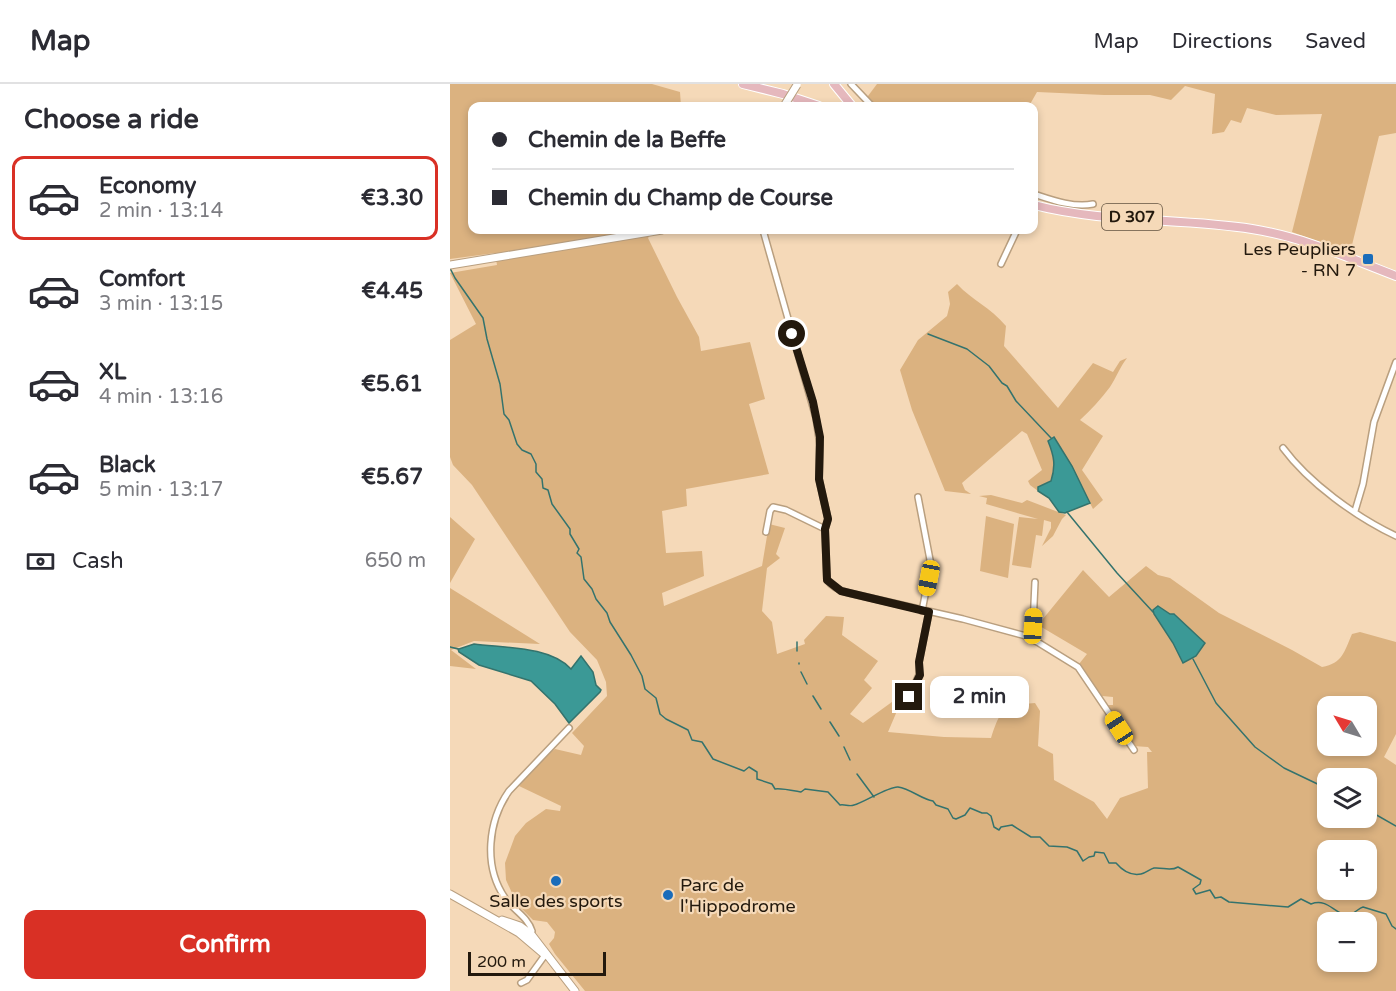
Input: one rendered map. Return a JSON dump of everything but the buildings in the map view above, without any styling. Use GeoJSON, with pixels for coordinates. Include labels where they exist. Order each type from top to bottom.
{"type":"FeatureCollection","features":[{"type":"Feature","properties":{"kind":"main road"},"geometry":{"type":"LineString","coordinates":[[743,84],[807,102]]}},
{"type":"Feature","properties":{"kind":"main road"},"geometry":{"type":"LineString","coordinates":[[834,84],[849,102]]}},
{"type":"Feature","properties":{"kind":"main road","name":"D 307"},"geometry":{"type":"LineString","coordinates":[[1038,208],[1086,214],[1203,223],[1275,233],[1311,243],[1396,276]]}},
{"type":"Feature","properties":{"kind":"street"},"geometry":{"type":"LineString","coordinates":[[851,84],[868,102]]}},
{"type":"Feature","properties":{"kind":"street"},"geometry":{"type":"LineString","coordinates":[[786,102],[797,85]]}},
{"type":"Feature","properties":{"kind":"street"},"geometry":{"type":"LineString","coordinates":[[1038,195],[1059,202],[1093,204]]}},
{"type":"Feature","properties":{"kind":"street"},"geometry":{"type":"LineString","coordinates":[[451,265],[638,234]]}},
{"type":"Feature","properties":{"kind":"street"},"geometry":{"type":"LineString","coordinates":[[763,234],[814,407],[820,437],[819,479],[828,519],[825,529],[827,580],[841,591],[953,616],[1026,636],[1078,667],[1134,750]]}},
{"type":"Feature","properties":{"kind":"street"},"geometry":{"type":"LineString","coordinates":[[1001,264],[1015,234]]}},
{"type":"Feature","properties":{"kind":"street"},"geometry":{"type":"LineString","coordinates":[[1355,511],[1363,484],[1374,422],[1383,392],[1396,362]]}},
{"type":"Feature","properties":{"kind":"street"},"geometry":{"type":"LineString","coordinates":[[1283,448],[1308,476],[1375,526],[1396,536]]}},
{"type":"Feature","properties":{"kind":"street"},"geometry":{"type":"LineString","coordinates":[[909,697],[920,675],[919,662],[931,565],[918,497]]}},
{"type":"Feature","properties":{"kind":"street"},"geometry":{"type":"LineString","coordinates":[[766,532],[770,511],[773,507],[786,510],[825,529]]}},
{"type":"Feature","properties":{"kind":"street"},"geometry":{"type":"LineString","coordinates":[[1026,636],[1033,626],[1035,582]]}},
{"type":"Feature","properties":{"kind":"street"},"geometry":{"type":"LineString","coordinates":[[529,937],[530,924],[506,900],[496,883],[490,843],[502,802],[568,728]]}},
{"type":"Feature","properties":{"kind":"street"},"geometry":{"type":"LineString","coordinates":[[450,894],[529,937],[575,991]]}},
{"type":"Feature","properties":{"kind":"street"},"geometry":{"type":"LineString","coordinates":[[519,930],[520,914]]}},
{"type":"Feature","properties":{"kind":"street"},"geometry":{"type":"LineString","coordinates":[[521,983],[527,980],[545,955]]}},
{"type":"Feature","properties":{"kind":"shaded area"},"geometry":{"type":"Polygon","coordinates":[[[450,84],[652,84],[680,92],[681,102],[468,102],[468,234],[651,234],[648,238],[699,337],[701,351],[750,342],[765,399],[749,404],[769,474],[686,489],[687,506],[662,511],[666,553],[702,551],[704,576],[662,593],[664,606],[762,566],[769,524],[785,528],[776,554],[780,558],[767,568],[762,611],[772,622],[777,654],[805,644],[804,640],[826,616],[844,617],[842,635],[878,661],[864,680],[872,688],[850,714],[863,723],[896,699],[897,711],[888,732],[991,738],[1005,710],[1035,703],[1040,711],[1038,746],[1053,754],[1054,780],[1094,802],[1107,819],[1120,798],[1148,788],[1147,752],[1152,752],[1148,747],[1133,746],[1108,705],[1113,705],[1113,697],[1102,696],[1079,664],[1087,654],[1038,625],[1083,570],[1109,597],[1146,566],[1158,575],[1170,578],[1219,613],[1322,667],[1339,660],[1352,634],[1360,632],[1396,642],[1396,734],[1384,757],[1396,765],[1396,991],[585,991],[549,944],[555,932],[547,922],[533,920],[517,904],[506,880],[505,863],[515,836],[526,823],[546,809],[560,811],[561,806],[519,786],[544,757],[555,749],[581,755],[584,746],[572,733],[607,696],[606,682],[597,660],[570,632],[472,485],[453,465],[450,457],[450,340],[476,324],[450,273],[497,265],[495,253],[450,259],[450,84]],[[1158,606],[1153,610],[1183,663],[1205,643],[1175,614],[1170,614],[1158,606]]]}},
{"type":"Feature","properties":{"kind":"shaded area"},"geometry":{"type":"Polygon","coordinates":[[[877,84],[1396,84],[1396,133],[1379,136],[1350,253],[1292,232],[1322,114],[1276,115],[1247,108],[1241,123],[1231,120],[1224,132],[1212,134],[1215,94],[1185,86],[1171,100],[1150,95],[1037,92],[1031,102],[867,102],[865,100],[877,84]]]}},
{"type":"Feature","properties":{"kind":"shaded area"},"geometry":{"type":"Polygon","coordinates":[[[957,284],[1006,326],[1004,346],[1058,408],[1093,363],[1113,372],[1120,361],[1127,358],[1110,387],[1080,420],[1103,436],[1082,470],[1103,500],[1093,509],[1062,449],[1048,441],[1054,461],[1051,481],[1038,487],[1038,491],[1030,485],[1028,481],[1042,470],[1027,434],[1022,431],[962,483],[965,490],[971,494],[945,491],[912,410],[900,370],[918,340],[947,316],[950,304],[948,292],[957,284]]]}},
{"type":"Feature","properties":{"kind":"shaded area"},"geometry":{"type":"Polygon","coordinates":[[[991,495],[1022,503],[1027,500],[1066,515],[1053,536],[1042,546],[1051,528],[1051,522],[1044,520],[1042,536],[1036,535],[1031,568],[1012,565],[1019,517],[1038,519],[986,504],[987,498],[979,496],[991,495]]]}},
{"type":"Feature","properties":{"kind":"shaded area"},"geometry":{"type":"Polygon","coordinates":[[[986,516],[1014,524],[1008,578],[980,571],[986,516]]]}},
{"type":"Feature","properties":{"kind":"shaded area"},"geometry":{"type":"Polygon","coordinates":[[[450,517],[475,539],[450,583],[450,517]]]}},
{"type":"Feature","properties":{"kind":"shaded area"},"geometry":{"type":"Polygon","coordinates":[[[450,588],[540,644],[474,641],[451,650],[476,669],[450,666],[450,588]]]}},
{"type":"Feature","properties":{"kind":"water"},"geometry":{"type":"Polygon","coordinates":[[[1054,437],[1072,466],[1090,503],[1065,513],[1059,512],[1049,498],[1038,491],[1038,487],[1051,481],[1054,461],[1048,441],[1054,437]]]}},
{"type":"Feature","properties":{"kind":"water"},"geometry":{"type":"Polygon","coordinates":[[[1158,606],[1174,614],[1205,643],[1196,656],[1183,663],[1154,614],[1153,610],[1158,606]]]}},
{"type":"Feature","properties":{"kind":"water"},"geometry":{"type":"Polygon","coordinates":[[[474,644],[539,652],[562,661],[571,669],[581,656],[593,672],[596,685],[601,690],[569,723],[555,704],[531,681],[479,665],[458,649],[450,647],[459,649],[474,644]]]}},
{"type":"Feature","properties":{"kind":"waterway"},"geometry":{"type":"LineString","coordinates":[[450,268],[483,318],[500,384],[504,414],[509,420],[517,444],[522,450],[531,454],[536,464],[536,472],[542,479],[543,488],[548,490],[552,504],[570,529],[570,534],[579,549],[577,553],[581,557],[584,579],[631,655],[642,676],[645,689],[656,698],[660,714],[688,730],[692,740],[702,742],[713,759],[744,771],[749,767],[757,772],[757,779],[772,784],[775,789],[828,792],[840,805],[852,806],[894,787],[903,788],[948,809],[953,818],[965,815],[970,808],[987,813],[991,816],[994,827],[999,830],[1001,827],[1012,825],[1031,837],[1040,837],[1049,846],[1067,847],[1077,851],[1083,861],[1094,856],[1095,852],[1104,853],[1109,863],[1116,863],[1127,872],[1134,874],[1154,868],[1178,867],[1201,880],[1200,884],[1193,889],[1196,894],[1210,890],[1215,898],[1221,897],[1229,902],[1288,907],[1301,899],[1311,904],[1323,903],[1345,914],[1363,907],[1386,914],[1396,929]]}},
{"type":"Feature","properties":{"kind":"waterway"},"geometry":{"type":"LineString","coordinates":[[928,334],[967,349],[989,366],[1007,386],[1016,401],[1051,438]]}},
{"type":"Feature","properties":{"kind":"waterway"},"geometry":{"type":"LineString","coordinates":[[1067,512],[1117,573],[1153,612]]}},
{"type":"Feature","properties":{"kind":"waterway"},"geometry":{"type":"LineString","coordinates":[[797,642],[797,651]]}},
{"type":"Feature","properties":{"kind":"waterway"},"geometry":{"type":"LineString","coordinates":[[1193,659],[1216,703],[1255,747],[1284,768],[1317,784]]}},
{"type":"Feature","properties":{"kind":"waterway"},"geometry":{"type":"LineString","coordinates":[[801,672],[807,684]]}},
{"type":"Feature","properties":{"kind":"waterway"},"geometry":{"type":"LineString","coordinates":[[813,696],[821,709]]}},
{"type":"Feature","properties":{"kind":"waterway"},"geometry":{"type":"LineString","coordinates":[[830,722],[839,736]]}},
{"type":"Feature","properties":{"kind":"waterway"},"geometry":{"type":"LineString","coordinates":[[844,747],[850,760]]}},
{"type":"Feature","properties":{"kind":"waterway"},"geometry":{"type":"LineString","coordinates":[[857,774],[874,797]]}},
{"type":"Feature","properties":{"kind":"waterway"},"geometry":{"type":"LineString","coordinates":[[1377,815],[1396,826]]}},
{"type":"Feature","properties":{"kind":"place","name":"Les Peupliers - RN 7"},"geometry":{"type":"Point","coordinates":[1368,259]}},
{"type":"Feature","properties":{"kind":"place","name":"Salle des sports"},"geometry":{"type":"Point","coordinates":[556,881]}},
{"type":"Feature","properties":{"kind":"place","name":"Parc de l'Hippodrome"},"geometry":{"type":"Point","coordinates":[668,895]}},
{"type":"Feature","properties":{"kind":"route"},"geometry":{"type":"LineString","coordinates":[[792,334],[813,402],[820,437],[819,479],[828,519],[825,529],[827,580],[841,591],[929,612],[919,662],[918,673],[920,675],[909,697]]}}]}
